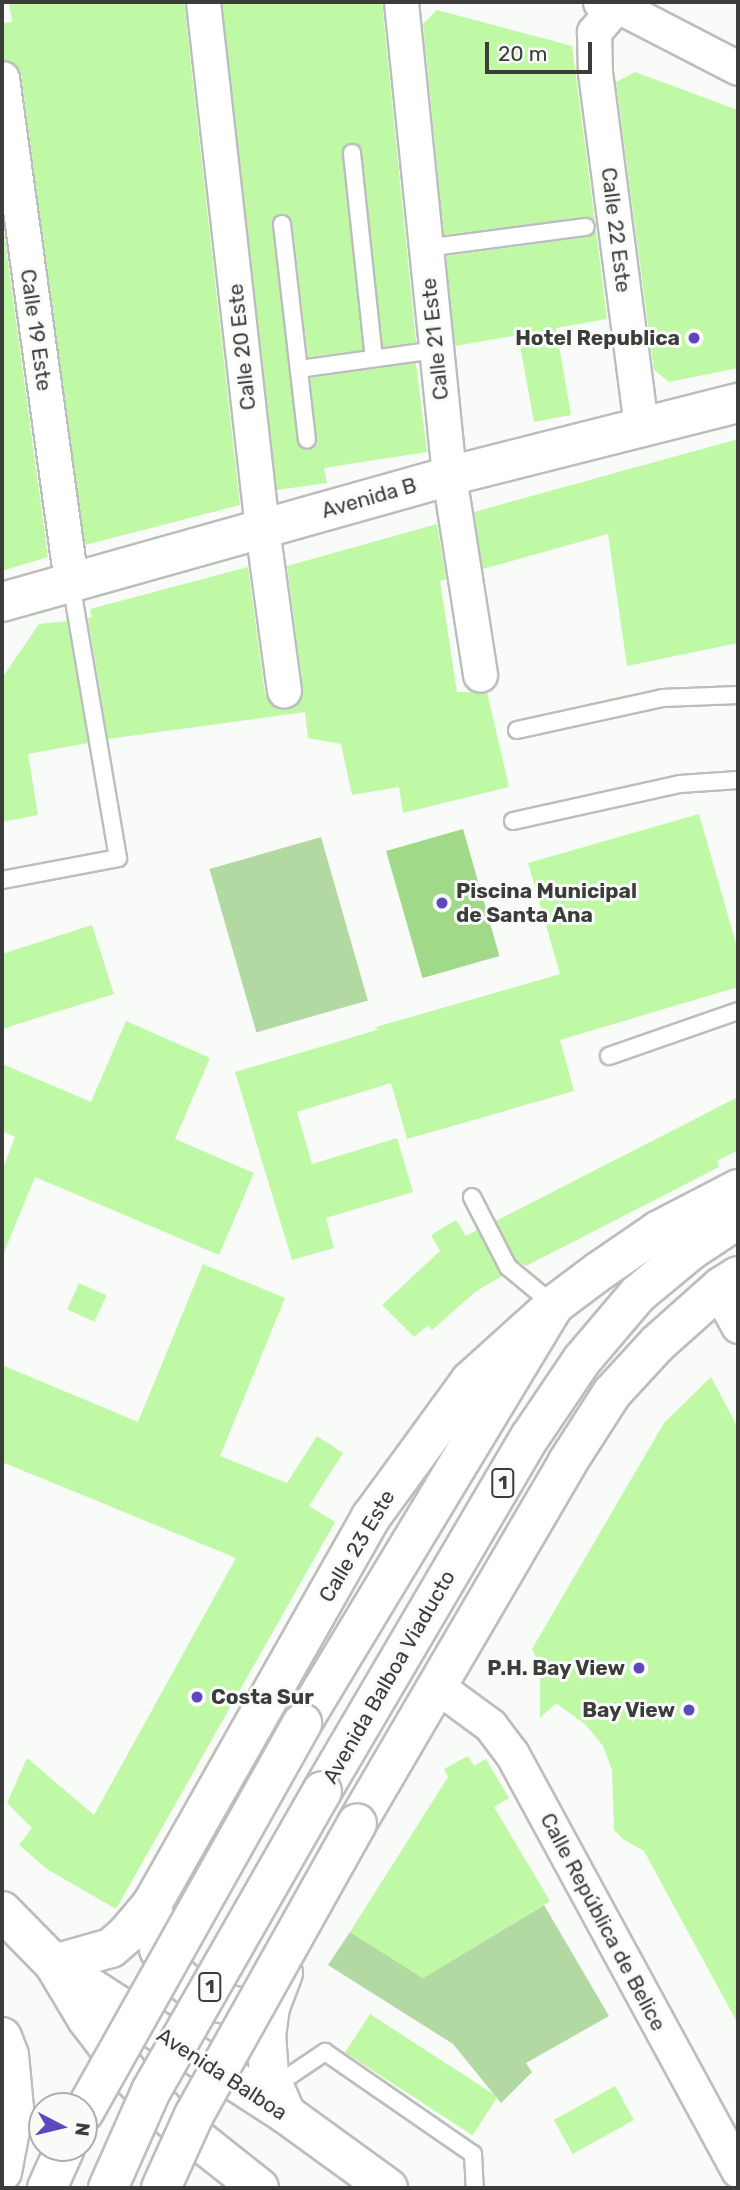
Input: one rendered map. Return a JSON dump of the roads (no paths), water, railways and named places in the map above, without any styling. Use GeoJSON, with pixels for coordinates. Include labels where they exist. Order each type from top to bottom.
{"type":"FeatureCollection","features":[{"type":"Feature","properties":{"kind":"main road","name":"Avenida B"},"geometry":{"type":"LineString","coordinates":[[2,603],[449,476],[738,403]]}},
{"type":"Feature","properties":{"kind":"main road","name":"Calle 23 Este"},"geometry":{"type":"LineString","coordinates":[[54,1964],[111,1948],[126,1936],[152,1904],[371,1517],[470,1381],[554,1304],[659,1230],[738,1189]]}},
{"type":"Feature","properties":{"kind":"main road","name":"Avenida Balboa Viaducto"},"geometry":{"type":"LineString","coordinates":[[108,2188],[151,2091],[530,1437],[582,1360],[638,1294],[690,1251],[738,1219]]}},
{"type":"Feature","properties":{"kind":"main road","name":"1"},"geometry":{"type":"LineString","coordinates":[[161,2188],[200,2103],[357,1823],[567,1463],[612,1393],[648,1353],[721,1287],[734,1297],[658,1355],[613,1410],[571,1475],[283,1972],[270,2007],[266,2057],[280,2101]]}},
{"type":"Feature","properties":{"kind":"main road"},"geometry":{"type":"LineString","coordinates":[[95,2092],[302,1723],[554,1304]]}},
{"type":"Feature","properties":{"kind":"main road"},"geometry":{"type":"LineString","coordinates":[[152,1904],[159,1950],[173,1972],[194,1990],[217,2002],[243,2008],[270,2007]]}},
{"type":"Feature","properties":{"kind":"main road","name":"Avenida Balboa"},"geometry":{"type":"LineString","coordinates":[[2,1911],[54,1964],[87,2020],[130,2075],[172,2119],[260,2188]]}},
{"type":"Feature","properties":{"kind":"main road","name":"Avenida Balboa"},"geometry":{"type":"LineString","coordinates":[[54,1964],[280,2101],[388,2188]]}},
{"type":"Feature","properties":{"kind":"main road"},"geometry":{"type":"LineString","coordinates":[[2,2037],[9,2055],[15,2109],[2,2172]]}},
{"type":"Feature","properties":{"kind":"main road"},"geometry":{"type":"LineString","coordinates":[[47,2188],[59,2162]]}},
{"type":"Feature","properties":{"kind":"street","name":"Calle 20 Este"},"geometry":{"type":"LineString","coordinates":[[203,2],[262,528],[284,691]]}},
{"type":"Feature","properties":{"kind":"street","name":"Calle 21 Este"},"geometry":{"type":"LineString","coordinates":[[401,2],[449,476],[480,676]]}},
{"type":"Feature","properties":{"kind":"street"},"geometry":{"type":"LineString","coordinates":[[607,10],[738,68]]}},
{"type":"Feature","properties":{"kind":"street","name":"Calle 22 Este"},"geometry":{"type":"LineString","coordinates":[[607,10],[595,72],[642,428]]}},
{"type":"Feature","properties":{"kind":"street","name":"Calle 19 Este"},"geometry":{"type":"LineString","coordinates":[[2,78],[8,169],[71,582]]}},
{"type":"Feature","properties":{"kind":"street","name":"Calle República de Belice"},"geometry":{"type":"LineString","coordinates":[[446,1692],[490,1725],[512,1754],[738,2171]]}},
{"type":"Feature","properties":{"kind":"lane"},"geometry":{"type":"LineString","coordinates":[[352,153],[374,358]]}},
{"type":"Feature","properties":{"kind":"lane"},"geometry":{"type":"LineString","coordinates":[[282,224],[307,440]]}},
{"type":"Feature","properties":{"kind":"lane"},"geometry":{"type":"LineString","coordinates":[[426,248],[586,227]]}},
{"type":"Feature","properties":{"kind":"lane"},"geometry":{"type":"LineString","coordinates":[[299,369],[436,349]]}},
{"type":"Feature","properties":{"kind":"lane"},"geometry":{"type":"LineString","coordinates":[[2,880],[118,858],[71,582]]}},
{"type":"Feature","properties":{"kind":"lane"},"geometry":{"type":"LineString","coordinates":[[517,730],[662,698],[738,695]]}},
{"type":"Feature","properties":{"kind":"lane"},"geometry":{"type":"LineString","coordinates":[[513,821],[680,784],[738,780]]}},
{"type":"Feature","properties":{"kind":"lane"},"geometry":{"type":"LineString","coordinates":[[609,1056],[738,1011]]}},
{"type":"Feature","properties":{"kind":"lane"},"geometry":{"type":"LineString","coordinates":[[472,1197],[508,1266],[554,1304]]}},
{"type":"Feature","properties":{"kind":"lane"},"geometry":{"type":"LineString","coordinates":[[280,2101],[325,2052],[473,2154],[475,2188]]}},
{"type":"Feature","properties":{"kind":"place","name":"Hotel Republica"},"geometry":{"type":"Point","coordinates":[694,338]}},
{"type":"Feature","properties":{"kind":"place","name":"Piscina Municipal de Santa Ana"},"geometry":{"type":"Point","coordinates":[442,903]}},
{"type":"Feature","properties":{"kind":"place","name":"P.H. Bay View"},"geometry":{"type":"Point","coordinates":[639,1668]}},
{"type":"Feature","properties":{"kind":"place","name":"Costa Sur"},"geometry":{"type":"Point","coordinates":[197,1697]}},
{"type":"Feature","properties":{"kind":"place","name":"Bay View"},"geometry":{"type":"Point","coordinates":[689,1710]}}]}
